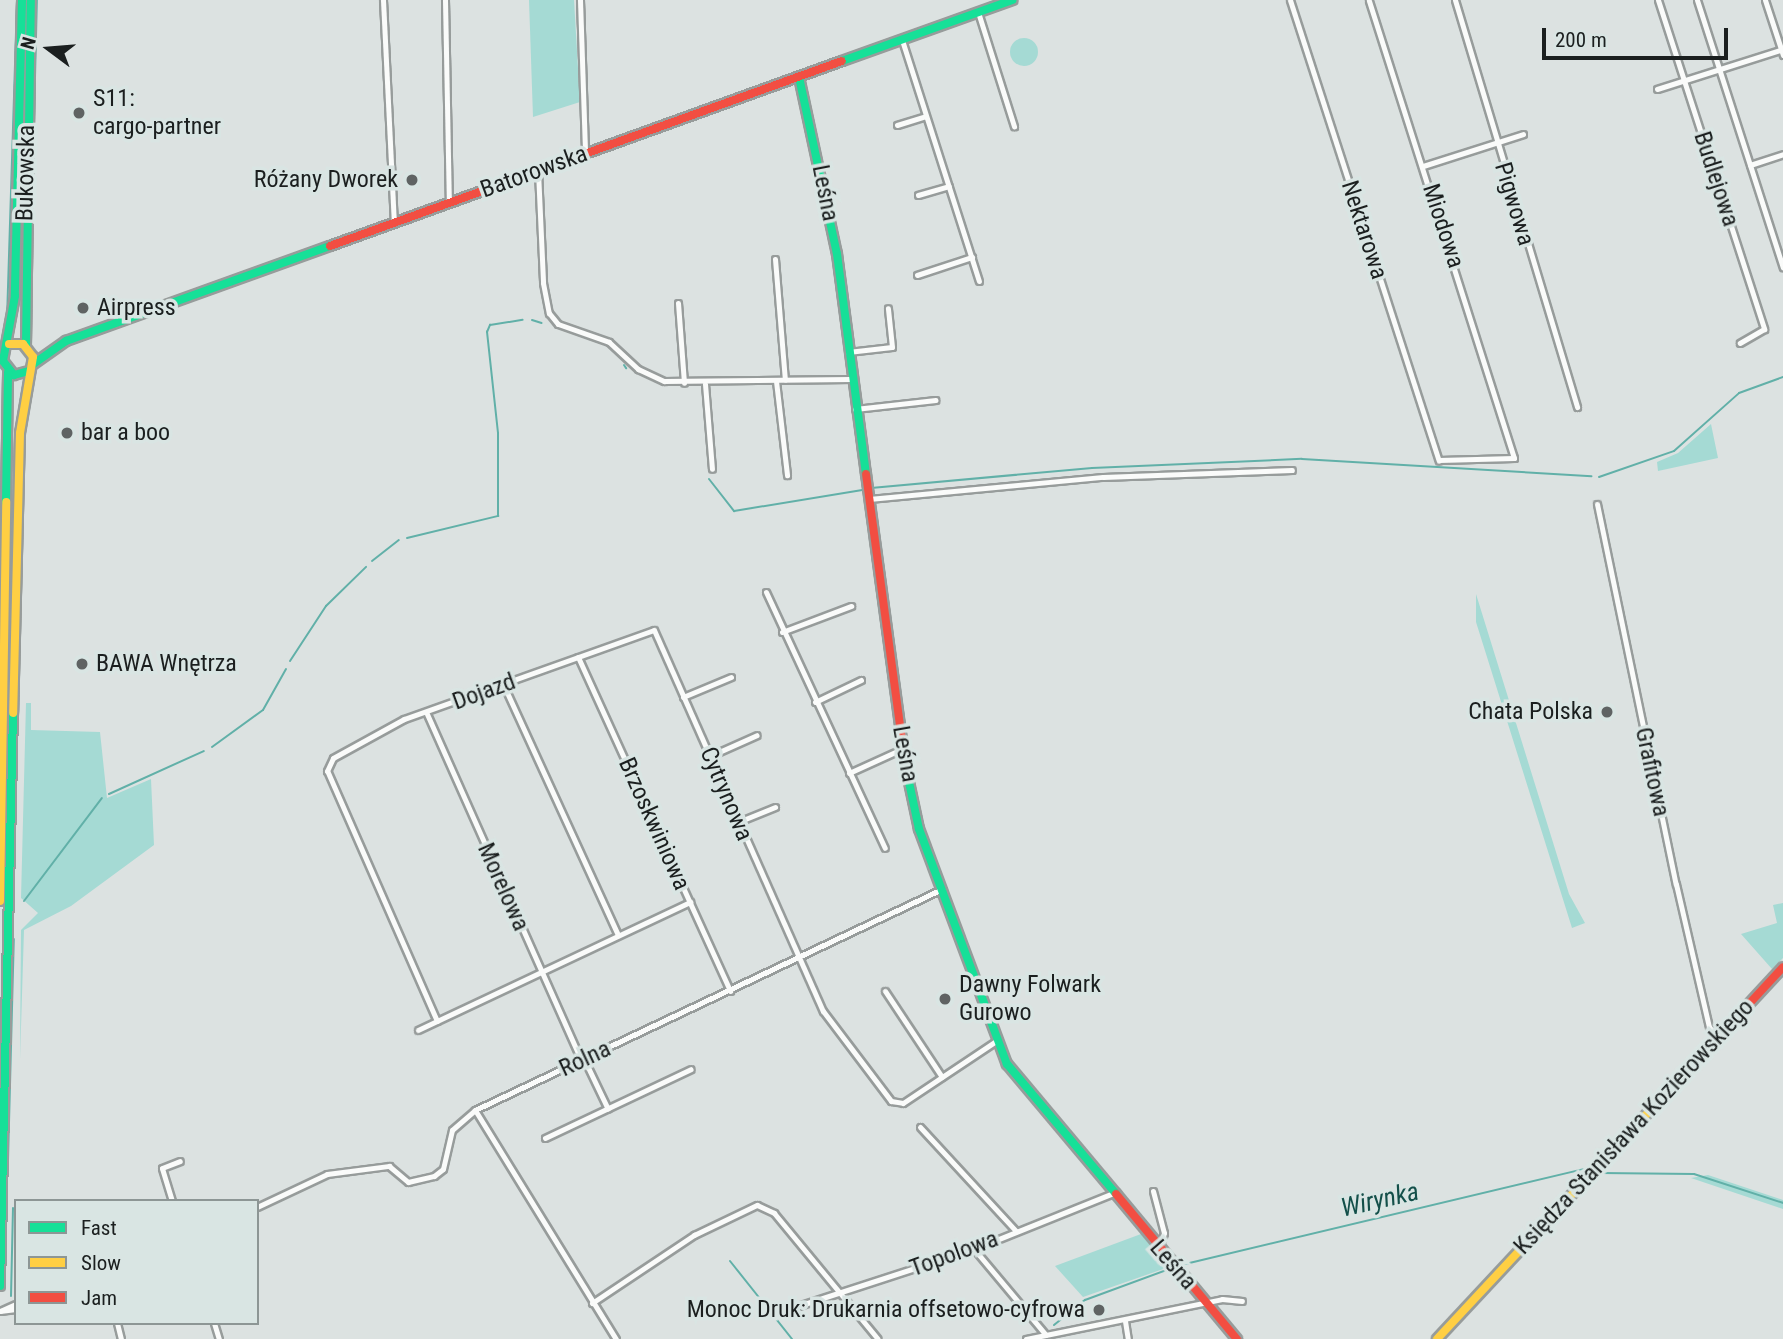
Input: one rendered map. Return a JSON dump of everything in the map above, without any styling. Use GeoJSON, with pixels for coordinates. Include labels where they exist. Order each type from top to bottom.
{"type":"FeatureCollection","features":[{"type":"Feature","properties":{"kind":"street","name":"Bukowska"},"geometry":{"type":"LineString","coordinates":[[9,344],[22,0]]}},
{"type":"Feature","properties":{"kind":"street","name":"Bukowska"},"geometry":{"type":"LineString","coordinates":[[30,368],[26,346],[31,0]]}},
{"type":"Feature","properties":{"kind":"street"},"geometry":{"type":"LineString","coordinates":[[383,0],[394,223]]}},
{"type":"Feature","properties":{"kind":"street"},"geometry":{"type":"LineString","coordinates":[[445,0],[454,192],[449,203]]}},
{"type":"Feature","properties":{"kind":"street"},"geometry":{"type":"LineString","coordinates":[[580,0],[585,154]]}},
{"type":"Feature","properties":{"kind":"street","name":"Batorowska"},"geometry":{"type":"LineString","coordinates":[[9,344],[56,345],[1012,0]]}},
{"type":"Feature","properties":{"kind":"street","name":"Nektarowa"},"geometry":{"type":"LineString","coordinates":[[1290,0],[1439,460],[1486,463],[1517,452]]}},
{"type":"Feature","properties":{"kind":"street","name":"Miodowa"},"geometry":{"type":"LineString","coordinates":[[1369,0],[1517,452]]}},
{"type":"Feature","properties":{"kind":"street","name":"Pigwowa"},"geometry":{"type":"LineString","coordinates":[[1455,0],[1577,407]]}},
{"type":"Feature","properties":{"kind":"street","name":"Budlejowa"},"geometry":{"type":"LineString","coordinates":[[1658,0],[1764,329],[1740,343]]}},
{"type":"Feature","properties":{"kind":"street"},"geometry":{"type":"LineString","coordinates":[[1698,0],[1780,250],[1783,268]]}},
{"type":"Feature","properties":{"kind":"street"},"geometry":{"type":"LineString","coordinates":[[1657,89],[1782,51],[1766,0]]}},
{"type":"Feature","properties":{"kind":"street"},"geometry":{"type":"LineString","coordinates":[[978,12],[1013,126]]}},
{"type":"Feature","properties":{"kind":"street"},"geometry":{"type":"LineString","coordinates":[[902,40],[979,281]]}},
{"type":"Feature","properties":{"kind":"street","name":"Leśna"},"geometry":{"type":"LineString","coordinates":[[799,77],[837,254],[851,379],[902,750],[919,829],[943,888],[996,1041],[1023,1088],[1237,1339]]}},
{"type":"Feature","properties":{"kind":"street"},"geometry":{"type":"LineString","coordinates":[[897,125],[926,116]]}},
{"type":"Feature","properties":{"kind":"street"},"geometry":{"type":"LineString","coordinates":[[1423,166],[1523,134]]}},
{"type":"Feature","properties":{"kind":"street"},"geometry":{"type":"LineString","coordinates":[[1750,165],[1783,154]]}},
{"type":"Feature","properties":{"kind":"street"},"geometry":{"type":"LineString","coordinates":[[538,171],[543,283],[552,319],[609,342],[650,376],[684,383],[851,379]]}},
{"type":"Feature","properties":{"kind":"street"},"geometry":{"type":"LineString","coordinates":[[918,195],[949,186]]}},
{"type":"Feature","properties":{"kind":"street"},"geometry":{"type":"LineString","coordinates":[[454,192],[462,198]]}},
{"type":"Feature","properties":{"kind":"street"},"geometry":{"type":"LineString","coordinates":[[917,275],[972,257]]}},
{"type":"Feature","properties":{"kind":"street"},"geometry":{"type":"LineString","coordinates":[[775,259],[785,380]]}},
{"type":"Feature","properties":{"kind":"street"},"geometry":{"type":"LineString","coordinates":[[677,303],[684,383]]}},
{"type":"Feature","properties":{"kind":"street"},"geometry":{"type":"LineString","coordinates":[[848,352],[892,347],[888,308]]}},
{"type":"Feature","properties":{"kind":"street"},"geometry":{"type":"LineString","coordinates":[[0,901],[2,357],[9,344]]}},
{"type":"Feature","properties":{"kind":"street","name":"Batorowska"},"geometry":{"type":"LineString","coordinates":[[30,368],[56,345]]}},
{"type":"Feature","properties":{"kind":"street"},"geometry":{"type":"LineString","coordinates":[[0,1286],[20,433],[30,368],[4,372]]}},
{"type":"Feature","properties":{"kind":"street"},"geometry":{"type":"LineString","coordinates":[[776,381],[787,475]]}},
{"type":"Feature","properties":{"kind":"street"},"geometry":{"type":"LineString","coordinates":[[705,384],[712,469]]}},
{"type":"Feature","properties":{"kind":"street"},"geometry":{"type":"LineString","coordinates":[[855,409],[936,400]]}},
{"type":"Feature","properties":{"kind":"street"},"geometry":{"type":"LineString","coordinates":[[867,499],[1103,477],[1292,470]]}},
{"type":"Feature","properties":{"kind":"street","name":"Grafitowa"},"geometry":{"type":"LineString","coordinates":[[1597,504],[1679,898],[1709,1027],[1718,1037]]}},
{"type":"Feature","properties":{"kind":"street"},"geometry":{"type":"LineString","coordinates":[[766,592],[782,632],[885,848]]}},
{"type":"Feature","properties":{"kind":"street"},"geometry":{"type":"LineString","coordinates":[[782,632],[851,606]]}},
{"type":"Feature","properties":{"kind":"street","name":"Dojazd"},"geometry":{"type":"LineString","coordinates":[[437,1021],[327,771],[332,758],[426,714],[654,630]]}},
{"type":"Feature","properties":{"kind":"street","name":"Cytrynowa"},"geometry":{"type":"LineString","coordinates":[[654,630],[823,1011],[891,1101],[903,1103],[996,1041]]}},
{"type":"Feature","properties":{"kind":"street","name":"Brzoskwiniowa"},"geometry":{"type":"LineString","coordinates":[[578,657],[730,991]]}},
{"type":"Feature","properties":{"kind":"street"},"geometry":{"type":"LineString","coordinates":[[683,697],[731,677]]}},
{"type":"Feature","properties":{"kind":"street"},"geometry":{"type":"LineString","coordinates":[[815,702],[861,680]]}},
{"type":"Feature","properties":{"kind":"street"},"geometry":{"type":"LineString","coordinates":[[504,686],[618,935]]}},
{"type":"Feature","properties":{"kind":"street","name":"Morelowa"},"geometry":{"type":"LineString","coordinates":[[426,714],[542,972],[608,1109]]}},
{"type":"Feature","properties":{"kind":"street"},"geometry":{"type":"LineString","coordinates":[[709,757],[757,735]]}},
{"type":"Feature","properties":{"kind":"street"},"geometry":{"type":"LineString","coordinates":[[849,773],[902,750]]}},
{"type":"Feature","properties":{"kind":"street"},"geometry":{"type":"LineString","coordinates":[[738,822],[775,807]]}},
{"type":"Feature","properties":{"kind":"street","name":"Rolna"},"geometry":{"type":"LineString","coordinates":[[259,1206],[327,1174],[389,1166],[408,1182],[435,1176],[443,1169],[452,1130],[475,1110],[943,888]]}},
{"type":"Feature","properties":{"kind":"street"},"geometry":{"type":"LineString","coordinates":[[418,1030],[690,902]]}},
{"type":"Feature","properties":{"kind":"street","name":"Księdza Stanisława Kozierowskiego"},"geometry":{"type":"LineString","coordinates":[[1437,1339],[1783,967]]}},
{"type":"Feature","properties":{"kind":"street"},"geometry":{"type":"LineString","coordinates":[[885,991],[942,1077]]}},
{"type":"Feature","properties":{"kind":"street"},"geometry":{"type":"LineString","coordinates":[[545,1138],[691,1069]]}},
{"type":"Feature","properties":{"kind":"street"},"geometry":{"type":"LineString","coordinates":[[475,1110],[616,1339]]}},
{"type":"Feature","properties":{"kind":"street"},"geometry":{"type":"LineString","coordinates":[[920,1127],[1016,1231]]}},
{"type":"Feature","properties":{"kind":"street"},"geometry":{"type":"LineString","coordinates":[[171,1199],[162,1168],[180,1161]]}},
{"type":"Feature","properties":{"kind":"street"},"geometry":{"type":"LineString","coordinates":[[1153,1191],[1164,1233],[1158,1248]]}},
{"type":"Feature","properties":{"kind":"street","name":"Topolowa"},"geometry":{"type":"LineString","coordinates":[[795,1307],[974,1249],[1111,1194]]}},
{"type":"Feature","properties":{"kind":"street"},"geometry":{"type":"LineString","coordinates":[[592,1303],[731,1216],[757,1205],[774,1213],[878,1339]]}},
{"type":"Feature","properties":{"kind":"street"},"geometry":{"type":"LineString","coordinates":[[974,1249],[1046,1335]]}},
{"type":"Feature","properties":{"kind":"street"},"geometry":{"type":"LineString","coordinates":[[1026,1339],[1207,1305],[1242,1301]]}},
{"type":"Feature","properties":{"kind":"street"},"geometry":{"type":"LineString","coordinates":[[1125,1321],[1128,1339]]}},
{"type":"Feature","properties":{"kind":"shaded area"},"geometry":{"type":"Polygon","coordinates":[[[529,0],[574,0],[580,102],[533,117],[529,0]]]}},
{"type":"Feature","properties":{"kind":"shaded area"},"geometry":{"type":"Polygon","coordinates":[[[1024,38],[1034,42],[1038,52],[1034,62],[1024,66],[1014,62],[1010,52],[1014,42],[1024,38]]]}},
{"type":"Feature","properties":{"kind":"shaded area"},"geometry":{"type":"Polygon","coordinates":[[[1711,424],[1718,458],[1658,471],[1657,462],[1678,453],[1711,424]]]}},
{"type":"Feature","properties":{"kind":"shaded area"},"geometry":{"type":"Polygon","coordinates":[[[1476,594],[1569,894],[1585,923],[1572,928],[1476,622],[1476,594]]]}},
{"type":"Feature","properties":{"kind":"shaded area"},"geometry":{"type":"Polygon","coordinates":[[[26,703],[31,703],[31,730],[100,732],[107,798],[151,779],[154,845],[71,906],[24,930],[20,1060],[21,930],[38,913],[21,898],[26,703]]]}},
{"type":"Feature","properties":{"kind":"shaded area"},"geometry":{"type":"Polygon","coordinates":[[[1783,903],[1783,958],[1772,969],[1741,934],[1777,923],[1773,905],[1783,903]]]}},
{"type":"Feature","properties":{"kind":"shaded area"},"geometry":{"type":"Polygon","coordinates":[[[1708,1175],[1783,1200],[1783,1209],[1691,1178],[1708,1175]]]}},
{"type":"Feature","properties":{"kind":"shaded area"},"geometry":{"type":"Polygon","coordinates":[[[1141,1234],[1169,1267],[1083,1297],[1055,1266],[1141,1234]]]}},
{"type":"Feature","properties":{"kind":"waterway"},"geometry":{"type":"LineString","coordinates":[[7,319],[17,0]]}},
{"type":"Feature","properties":{"kind":"waterway"},"geometry":{"type":"LineString","coordinates":[[32,200],[37,0]]}},
{"type":"Feature","properties":{"kind":"waterway"},"geometry":{"type":"LineString","coordinates":[[407,538],[498,516],[498,433],[487,332],[490,325],[523,320]]}},
{"type":"Feature","properties":{"kind":"waterway"},"geometry":{"type":"LineString","coordinates":[[532,320],[542,323]]}},
{"type":"Feature","properties":{"kind":"waterway"},"geometry":{"type":"LineString","coordinates":[[0,345],[4,336]]}},
{"type":"Feature","properties":{"kind":"waterway"},"geometry":{"type":"LineString","coordinates":[[1599,477],[1674,451],[1739,393],[1783,377]]}},
{"type":"Feature","properties":{"kind":"waterway"},"geometry":{"type":"LineString","coordinates":[[871,488],[1092,468],[1302,459],[1592,476]]}},
{"type":"Feature","properties":{"kind":"waterway"},"geometry":{"type":"LineString","coordinates":[[709,479],[734,511],[862,490]]}},
{"type":"Feature","properties":{"kind":"waterway"},"geometry":{"type":"LineString","coordinates":[[372,561],[399,540]]}},
{"type":"Feature","properties":{"kind":"waterway"},"geometry":{"type":"LineString","coordinates":[[290,661],[326,606],[366,567]]}},
{"type":"Feature","properties":{"kind":"waterway"},"geometry":{"type":"LineString","coordinates":[[212,747],[263,710],[286,669]]}},
{"type":"Feature","properties":{"kind":"waterway"},"geometry":{"type":"LineString","coordinates":[[109,794],[204,751]]}},
{"type":"Feature","properties":{"kind":"waterway"},"geometry":{"type":"LineString","coordinates":[[24,901],[102,798]]}},
{"type":"Feature","properties":{"kind":"waterway"},"geometry":{"type":"LineString","coordinates":[[8,1161],[14,939]]}},
{"type":"Feature","properties":{"kind":"waterway","name":"Wirynka"},"geometry":{"type":"LineString","coordinates":[[1181,1265],[1588,1168]]}},
{"type":"Feature","properties":{"kind":"waterway","name":"Wirynka"},"geometry":{"type":"LineString","coordinates":[[1601,1173],[1694,1174],[1783,1203]]}},
{"type":"Feature","properties":{"kind":"waterway"},"geometry":{"type":"LineString","coordinates":[[11,1296],[13,1208]]}},
{"type":"Feature","properties":{"kind":"waterway","name":"Wirynka"},"geometry":{"type":"LineString","coordinates":[[730,1261],[792,1339]]}},
{"type":"Feature","properties":{"kind":"waterway","name":"Wirynka"},"geometry":{"type":"LineString","coordinates":[[1054,1325],[1085,1300],[1172,1268]]}},
{"type":"Feature","properties":{"kind":"traffic: fast"},"geometry":{"type":"LineString","coordinates":[[22,0],[15,296],[3,361],[14,375],[29,371]]}},
{"type":"Feature","properties":{"kind":"traffic: fast"},"geometry":{"type":"LineString","coordinates":[[26,346],[31,0]]}},
{"type":"Feature","properties":{"kind":"traffic: fast"},"geometry":{"type":"LineString","coordinates":[[842,61],[1012,0]]}},
{"type":"Feature","properties":{"kind":"traffic: fast"},"geometry":{"type":"LineString","coordinates":[[799,77],[837,254],[866,474]]}},
{"type":"Feature","properties":{"kind":"traffic: fast"},"geometry":{"type":"LineString","coordinates":[[32,365],[66,341],[330,246]]}},
{"type":"Feature","properties":{"kind":"traffic: fast"},"geometry":{"type":"LineString","coordinates":[[6,502],[8,372]]}},
{"type":"Feature","properties":{"kind":"traffic: fast"},"geometry":{"type":"LineString","coordinates":[[0,1286],[13,713]]}},
{"type":"Feature","properties":{"kind":"traffic: fast"},"geometry":{"type":"LineString","coordinates":[[906,768],[919,829],[1007,1064],[1116,1194]]}},
{"type":"Feature","properties":{"kind":"traffic: slow"},"geometry":{"type":"LineString","coordinates":[[9,344],[23,344],[33,357],[20,433],[13,713]]}},
{"type":"Feature","properties":{"kind":"traffic: slow"},"geometry":{"type":"LineString","coordinates":[[0,901],[6,502]]}},
{"type":"Feature","properties":{"kind":"traffic: slow"},"geometry":{"type":"LineString","coordinates":[[1437,1339],[1672,1087]]}},
{"type":"Feature","properties":{"kind":"traffic: jam"},"geometry":{"type":"LineString","coordinates":[[330,246],[842,61]]}},
{"type":"Feature","properties":{"kind":"traffic: jam"},"geometry":{"type":"LineString","coordinates":[[866,474],[906,768]]}},
{"type":"Feature","properties":{"kind":"traffic: jam"},"geometry":{"type":"LineString","coordinates":[[1672,1087],[1783,967]]}},
{"type":"Feature","properties":{"kind":"traffic: jam"},"geometry":{"type":"LineString","coordinates":[[1116,1194],[1237,1339]]}},
{"type":"Feature","properties":{"kind":"place","name":"S11: cargo-partner"},"geometry":{"type":"Point","coordinates":[79,113]}},
{"type":"Feature","properties":{"kind":"place","name":"Różany Dworek"},"geometry":{"type":"Point","coordinates":[412,180]}},
{"type":"Feature","properties":{"kind":"place","name":"Airpress"},"geometry":{"type":"Point","coordinates":[83,308]}},
{"type":"Feature","properties":{"kind":"place","name":"bar a boo"},"geometry":{"type":"Point","coordinates":[67,433]}},
{"type":"Feature","properties":{"kind":"place","name":"BAWA Wnętrza"},"geometry":{"type":"Point","coordinates":[82,664]}},
{"type":"Feature","properties":{"kind":"place","name":"Chata Polska"},"geometry":{"type":"Point","coordinates":[1607,712]}},
{"type":"Feature","properties":{"kind":"place","name":"Dawny Folwark Gurowo"},"geometry":{"type":"Point","coordinates":[945,999]}},
{"type":"Feature","properties":{"kind":"place","name":"Monoc Druk: Drukarnia offsetowo-cyfrowa"},"geometry":{"type":"Point","coordinates":[1099,1310]}}]}
